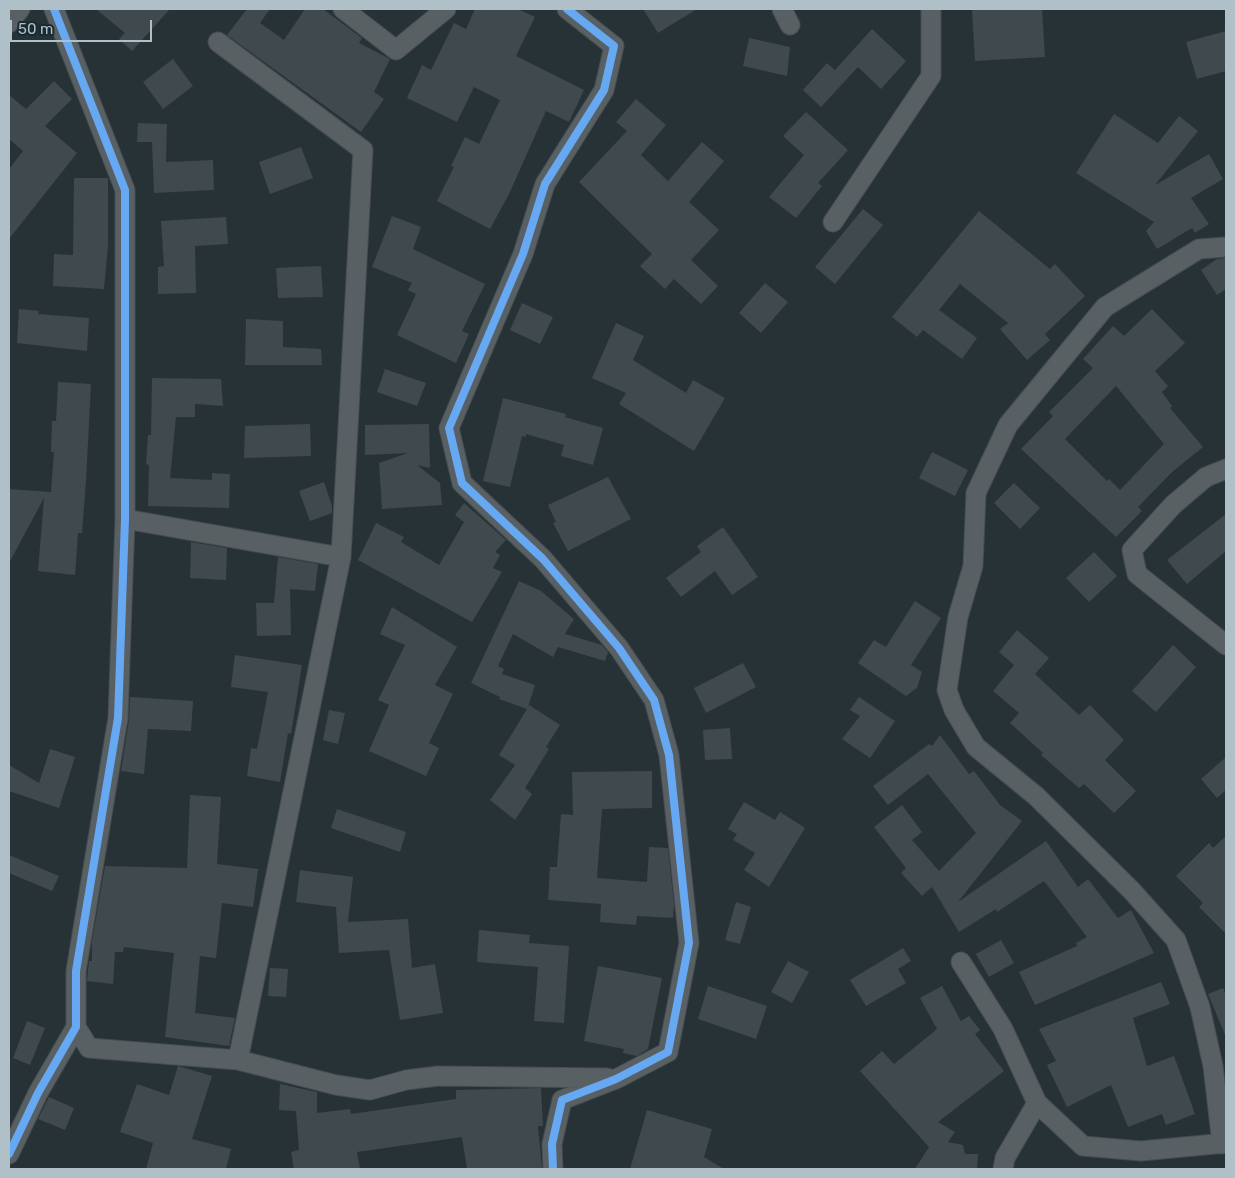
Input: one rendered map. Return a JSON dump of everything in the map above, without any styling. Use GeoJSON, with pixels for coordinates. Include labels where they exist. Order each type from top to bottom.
{"type":"FeatureCollection","features":[{"type":"Feature","properties":{"kind":"street"},"geometry":{"type":"LineString","coordinates":[[9,23],[20,9]]}},
{"type":"Feature","properties":{"kind":"street"},"geometry":{"type":"LineString","coordinates":[[9,1154],[38,1093],[76,1027],[76,971],[118,718],[125,519],[125,190],[54,9]]}},
{"type":"Feature","properties":{"kind":"street"},"geometry":{"type":"LineString","coordinates":[[343,9],[396,50],[446,9]]}},
{"type":"Feature","properties":{"kind":"street"},"geometry":{"type":"LineString","coordinates":[[553,1169],[552,1144],[562,1100],[616,1079],[668,1052],[689,944],[669,755],[654,700],[620,648],[543,559],[462,483],[449,428],[523,254],[545,184],[604,90],[614,46],[567,9]]}},
{"type":"Feature","properties":{"kind":"street"},"geometry":{"type":"LineString","coordinates":[[833,222],[930,76],[931,9]]}},
{"type":"Feature","properties":{"kind":"street"},"geometry":{"type":"LineString","coordinates":[[218,42],[363,150],[341,556],[238,1060]]}},
{"type":"Feature","properties":{"kind":"street"},"geometry":{"type":"LineString","coordinates":[[961,962],[1003,1029],[1037,1103],[1083,1146],[1141,1151],[1224,1144],[1214,1066],[1200,1007],[1176,940],[1132,892],[1036,796],[976,747],[954,710],[947,690],[958,617],[973,566],[976,493],[1008,425],[1105,307],[1199,249],[1226,247]]}},
{"type":"Feature","properties":{"kind":"street"},"geometry":{"type":"LineString","coordinates":[[1226,468],[1206,477],[1186,494],[1132,550],[1137,574],[1226,645]]}},
{"type":"Feature","properties":{"kind":"street"},"geometry":{"type":"LineString","coordinates":[[125,519],[341,556]]}},
{"type":"Feature","properties":{"kind":"street"},"geometry":{"type":"LineString","coordinates":[[76,1027],[89,1048],[238,1060],[336,1085],[370,1090],[406,1080],[438,1076],[616,1079]]}},
{"type":"Feature","properties":{"kind":"street"},"geometry":{"type":"LineString","coordinates":[[1004,1169],[1005,1158],[1037,1103]]}},
{"type":"Feature","properties":{"kind":"building"},"geometry":{"type":"Polygon","coordinates":[[[96,9],[170,9],[132,51],[119,39],[125,33],[96,9]]]}},
{"type":"Feature","properties":{"kind":"building"},"geometry":{"type":"Polygon","coordinates":[[[247,9],[270,9],[260,23],[284,40],[305,9],[323,9],[362,38],[359,43],[390,59],[374,92],[384,99],[361,132],[227,35],[247,9]]]}},
{"type":"Feature","properties":{"kind":"building"},"geometry":{"type":"Polygon","coordinates":[[[475,9],[518,9],[535,17],[516,56],[584,90],[569,122],[546,111],[509,194],[490,229],[437,201],[454,167],[451,166],[465,137],[479,144],[500,100],[474,87],[457,122],[407,98],[422,65],[431,70],[454,23],[466,29],[475,9]]]}},
{"type":"Feature","properties":{"kind":"building"},"geometry":{"type":"Polygon","coordinates":[[[643,9],[697,9],[658,33],[643,9]]]}},
{"type":"Feature","properties":{"kind":"building"},"geometry":{"type":"Polygon","coordinates":[[[972,9],[1042,9],[1045,57],[975,61],[972,9]]]}},
{"type":"Feature","properties":{"kind":"building"},"geometry":{"type":"Polygon","coordinates":[[[872,29],[906,61],[881,89],[858,67],[821,107],[803,90],[827,63],[835,70],[872,29]]]}},
{"type":"Feature","properties":{"kind":"building"},"geometry":{"type":"Polygon","coordinates":[[[1226,31],[1226,71],[1197,79],[1186,42],[1226,31]]]}},
{"type":"Feature","properties":{"kind":"building"},"geometry":{"type":"Polygon","coordinates":[[[749,38],[790,47],[787,76],[743,66],[749,38]]]}},
{"type":"Feature","properties":{"kind":"building"},"geometry":{"type":"Polygon","coordinates":[[[173,59],[193,86],[163,109],[143,82],[173,59]]]}},
{"type":"Feature","properties":{"kind":"building"},"geometry":{"type":"Polygon","coordinates":[[[54,81],[72,99],[45,126],[77,153],[9,239],[9,169],[23,151],[9,139],[9,95],[26,109],[54,81]]]}},
{"type":"Feature","properties":{"kind":"building"},"geometry":{"type":"Polygon","coordinates":[[[636,99],[666,125],[641,155],[668,181],[702,142],[724,161],[689,202],[719,230],[691,260],[718,286],[701,304],[674,279],[665,289],[640,266],[652,254],[579,182],[627,131],[616,122],[636,99]]]}},
{"type":"Feature","properties":{"kind":"building"},"geometry":{"type":"Polygon","coordinates":[[[806,112],[848,150],[818,183],[822,186],[796,218],[769,197],[804,155],[783,136],[806,112]]]}},
{"type":"Feature","properties":{"kind":"building"},"geometry":{"type":"Polygon","coordinates":[[[1114,114],[1158,143],[1179,116],[1198,131],[1155,185],[1209,154],[1223,179],[1191,198],[1209,224],[1195,233],[1192,228],[1157,249],[1146,231],[1154,222],[1076,173],[1114,114]]]}},
{"type":"Feature","properties":{"kind":"building"},"geometry":{"type":"Polygon","coordinates":[[[138,123],[167,124],[166,162],[213,160],[214,190],[154,193],[152,142],[137,142],[138,123]]]}},
{"type":"Feature","properties":{"kind":"building"},"geometry":{"type":"Polygon","coordinates":[[[301,147],[313,178],[270,194],[259,162],[301,147]]]}},
{"type":"Feature","properties":{"kind":"building"},"geometry":{"type":"Polygon","coordinates":[[[74,178],[108,178],[108,246],[104,289],[53,286],[54,254],[73,255],[74,178]]]}},
{"type":"Feature","properties":{"kind":"building"},"geometry":{"type":"Polygon","coordinates":[[[863,209],[883,225],[835,284],[815,267],[863,209]]]}},
{"type":"Feature","properties":{"kind":"building"},"geometry":{"type":"Polygon","coordinates":[[[979,211],[1050,269],[1055,264],[1085,296],[1045,334],[1050,340],[1027,360],[1000,329],[1008,323],[960,284],[939,310],[977,338],[962,359],[923,330],[917,337],[892,317],[979,211]]]}},
{"type":"Feature","properties":{"kind":"building"},"geometry":{"type":"Polygon","coordinates":[[[392,216],[421,227],[413,249],[485,284],[462,331],[469,334],[456,363],[397,335],[416,294],[408,290],[412,283],[372,267],[392,216]]]}},
{"type":"Feature","properties":{"kind":"building"},"geometry":{"type":"Polygon","coordinates":[[[226,217],[228,244],[195,246],[196,293],[158,294],[158,267],[164,266],[161,221],[226,217]]]}},
{"type":"Feature","properties":{"kind":"building"},"geometry":{"type":"Polygon","coordinates":[[[1226,258],[1226,289],[1217,295],[1201,270],[1217,259],[1226,258]]]}},
{"type":"Feature","properties":{"kind":"building"},"geometry":{"type":"Polygon","coordinates":[[[321,266],[323,297],[278,298],[276,268],[321,266]]]}},
{"type":"Feature","properties":{"kind":"building"},"geometry":{"type":"Polygon","coordinates":[[[765,283],[788,302],[761,333],[739,313],[765,283]]]}},
{"type":"Feature","properties":{"kind":"building"},"geometry":{"type":"Polygon","coordinates":[[[522,303],[553,317],[540,344],[510,330],[522,303]]]}},
{"type":"Feature","properties":{"kind":"building"},"geometry":{"type":"Polygon","coordinates":[[[19,309],[39,311],[38,314],[89,318],[87,351],[17,343],[19,309]]]}},
{"type":"Feature","properties":{"kind":"building"},"geometry":{"type":"Polygon","coordinates":[[[1152,309],[1185,343],[1155,371],[1168,386],[1162,392],[1172,406],[1170,408],[1203,447],[1171,473],[1138,507],[1142,511],[1116,537],[1021,449],[1053,416],[1049,412],[1093,368],[1083,359],[1113,326],[1124,336],[1152,309]],[[1116,386],[1065,439],[1107,481],[1109,479],[1120,490],[1164,444],[1116,386]]]}},
{"type":"Feature","properties":{"kind":"building"},"geometry":{"type":"Polygon","coordinates":[[[246,319],[283,321],[283,347],[321,349],[322,365],[245,365],[246,319]]]}},
{"type":"Feature","properties":{"kind":"building"},"geometry":{"type":"Polygon","coordinates":[[[616,323],[644,336],[633,360],[686,393],[693,380],[725,398],[694,451],[619,404],[626,393],[592,378],[616,323]]]}},
{"type":"Feature","properties":{"kind":"building"},"geometry":{"type":"Polygon","coordinates":[[[385,369],[426,383],[417,406],[377,392],[385,369]]]}},
{"type":"Feature","properties":{"kind":"building"},"geometry":{"type":"Polygon","coordinates":[[[152,378],[221,379],[223,406],[195,404],[195,417],[176,417],[170,478],[212,480],[212,473],[230,474],[229,508],[148,506],[149,465],[146,464],[148,435],[151,435],[152,378]]]}},
{"type":"Feature","properties":{"kind":"building"},"geometry":{"type":"Polygon","coordinates":[[[58,382],[91,384],[82,533],[78,533],[75,575],[38,571],[44,498],[9,563],[9,489],[51,492],[54,452],[51,452],[52,421],[56,421],[58,382]]]}},
{"type":"Feature","properties":{"kind":"building"},"geometry":{"type":"Polygon","coordinates":[[[503,398],[566,414],[565,417],[603,428],[593,465],[561,456],[564,445],[526,434],[526,437],[522,436],[510,487],[483,481],[503,398]]]}},
{"type":"Feature","properties":{"kind":"building"},"geometry":{"type":"Polygon","coordinates":[[[310,424],[311,456],[244,458],[245,426],[310,424]]]}},
{"type":"Feature","properties":{"kind":"building"},"geometry":{"type":"Polygon","coordinates":[[[429,424],[430,468],[417,465],[440,483],[442,505],[382,509],[379,463],[408,453],[365,455],[365,425],[429,424]]]}},
{"type":"Feature","properties":{"kind":"building"},"geometry":{"type":"Polygon","coordinates":[[[932,452],[968,470],[955,496],[919,478],[932,452]]]}},
{"type":"Feature","properties":{"kind":"building"},"geometry":{"type":"Polygon","coordinates":[[[608,477],[631,519],[568,551],[553,523],[556,522],[548,505],[608,477]]]}},
{"type":"Feature","properties":{"kind":"building"},"geometry":{"type":"Polygon","coordinates":[[[324,482],[332,506],[332,513],[310,521],[299,491],[324,482]]]}},
{"type":"Feature","properties":{"kind":"building"},"geometry":{"type":"Polygon","coordinates":[[[1014,483],[1040,508],[1020,529],[994,503],[1014,483]]]}},
{"type":"Feature","properties":{"kind":"building"},"geometry":{"type":"Polygon","coordinates":[[[464,503],[506,540],[495,552],[500,555],[493,568],[502,572],[472,622],[358,560],[376,523],[404,537],[401,542],[439,565],[464,522],[455,515],[464,503]]]}},
{"type":"Feature","properties":{"kind":"building"},"geometry":{"type":"Polygon","coordinates":[[[1226,514],[1226,551],[1187,584],[1167,560],[1226,514]]]}},
{"type":"Feature","properties":{"kind":"building"},"geometry":{"type":"Polygon","coordinates":[[[723,527],[758,577],[732,595],[715,571],[681,597],[666,578],[701,552],[697,546],[723,527]]]}},
{"type":"Feature","properties":{"kind":"building"},"geometry":{"type":"Polygon","coordinates":[[[191,542],[227,548],[226,580],[190,578],[191,542]]]}},
{"type":"Feature","properties":{"kind":"building"},"geometry":{"type":"Polygon","coordinates":[[[1094,552],[1117,576],[1089,602],[1066,578],[1094,552]]]}},
{"type":"Feature","properties":{"kind":"building"},"geometry":{"type":"Polygon","coordinates":[[[278,557],[318,564],[315,591],[290,589],[291,635],[257,636],[256,603],[274,603],[278,557]]]}},
{"type":"Feature","properties":{"kind":"building"},"geometry":{"type":"Polygon","coordinates":[[[519,581],[541,591],[574,619],[565,634],[602,645],[608,652],[605,661],[558,647],[553,657],[513,634],[498,666],[504,669],[502,674],[535,685],[528,707],[529,705],[560,725],[546,747],[549,749],[525,788],[532,794],[515,820],[490,800],[515,765],[499,755],[527,709],[499,699],[500,697],[471,683],[519,581]]]}},
{"type":"Feature","properties":{"kind":"building"},"geometry":{"type":"Polygon","coordinates":[[[915,601],[941,618],[911,665],[922,672],[917,688],[906,696],[858,663],[874,640],[886,647],[915,601]]]}},
{"type":"Feature","properties":{"kind":"building"},"geometry":{"type":"Polygon","coordinates":[[[392,607],[457,647],[435,685],[453,694],[429,743],[439,748],[426,776],[369,751],[389,705],[378,700],[405,645],[380,634],[392,607]]]}},
{"type":"Feature","properties":{"kind":"building"},"geometry":{"type":"Polygon","coordinates":[[[1017,630],[1049,658],[1035,674],[1079,715],[1090,705],[1124,740],[1105,760],[1136,791],[1114,813],[1084,784],[1079,788],[1041,755],[1043,753],[1010,723],[1019,713],[993,691],[1014,665],[999,652],[1017,630]]]}},
{"type":"Feature","properties":{"kind":"building"},"geometry":{"type":"Polygon","coordinates":[[[1173,645],[1196,667],[1156,712],[1132,691],[1173,645]]]}},
{"type":"Feature","properties":{"kind":"building"},"geometry":{"type":"Polygon","coordinates":[[[235,655],[302,665],[291,734],[288,733],[280,782],[247,776],[251,748],[257,749],[268,692],[231,687],[235,655]]]}},
{"type":"Feature","properties":{"kind":"building"},"geometry":{"type":"Polygon","coordinates":[[[743,663],[756,687],[706,713],[694,688],[743,663]]]}},
{"type":"Feature","properties":{"kind":"building"},"geometry":{"type":"Polygon","coordinates":[[[130,697],[193,701],[191,731],[148,729],[144,774],[121,771],[129,720],[130,697]]]}},
{"type":"Feature","properties":{"kind":"building"},"geometry":{"type":"Polygon","coordinates":[[[859,697],[895,721],[870,758],[842,739],[860,716],[850,710],[859,697]]]}},
{"type":"Feature","properties":{"kind":"building"},"geometry":{"type":"Polygon","coordinates":[[[329,710],[345,713],[338,744],[323,740],[329,710]]]}},
{"type":"Feature","properties":{"kind":"building"},"geometry":{"type":"Polygon","coordinates":[[[730,728],[732,759],[705,760],[703,730],[730,728]]]}},
{"type":"Feature","properties":{"kind":"building"},"geometry":{"type":"Polygon","coordinates":[[[940,735],[969,774],[974,771],[1000,805],[1022,821],[958,902],[1046,841],[1078,887],[1088,879],[1118,918],[1131,910],[1154,953],[1035,1005],[1019,972],[1077,946],[1076,943],[1087,937],[1044,881],[997,912],[996,909],[959,932],[932,887],[922,896],[901,873],[906,868],[874,827],[902,805],[922,832],[912,840],[939,871],[976,833],[928,774],[888,805],[873,786],[929,744],[932,746],[940,735]]]}},
{"type":"Feature","properties":{"kind":"building"},"geometry":{"type":"Polygon","coordinates":[[[50,749],[75,757],[59,808],[9,791],[9,765],[39,783],[50,749]]]}},
{"type":"Feature","properties":{"kind":"building"},"geometry":{"type":"Polygon","coordinates":[[[1226,757],[1226,790],[1217,798],[1201,779],[1226,757]]]}},
{"type":"Feature","properties":{"kind":"building"},"geometry":{"type":"Polygon","coordinates":[[[652,771],[652,808],[602,809],[597,878],[647,882],[649,847],[668,848],[674,905],[673,918],[637,916],[636,925],[600,922],[601,904],[548,900],[550,867],[557,867],[561,814],[573,815],[572,772],[652,771]]]}},
{"type":"Feature","properties":{"kind":"building"},"geometry":{"type":"Polygon","coordinates":[[[190,795],[221,797],[217,864],[258,869],[253,907],[222,903],[216,958],[200,956],[195,1013],[235,1018],[229,1046],[165,1037],[174,953],[124,947],[123,952],[115,952],[113,984],[87,981],[89,961],[92,961],[92,941],[105,866],[187,868],[190,795]]]}},
{"type":"Feature","properties":{"kind":"building"},"geometry":{"type":"Polygon","coordinates":[[[744,802],[775,820],[780,812],[805,828],[769,887],[744,870],[755,853],[733,840],[737,834],[728,829],[744,802]]]}},
{"type":"Feature","properties":{"kind":"building"},"geometry":{"type":"Polygon","coordinates":[[[337,809],[406,832],[400,852],[331,828],[337,809]]]}},
{"type":"Feature","properties":{"kind":"building"},"geometry":{"type":"Polygon","coordinates":[[[1226,836],[1226,934],[1199,907],[1203,903],[1176,876],[1209,843],[1213,848],[1226,836]]]}},
{"type":"Feature","properties":{"kind":"building"},"geometry":{"type":"Polygon","coordinates":[[[9,855],[59,876],[52,891],[9,873],[9,855]]]}},
{"type":"Feature","properties":{"kind":"building"},"geometry":{"type":"Polygon","coordinates":[[[300,870],[353,877],[348,922],[408,919],[412,968],[435,964],[443,1013],[400,1020],[389,950],[339,953],[336,907],[296,902],[300,870]]]}},
{"type":"Feature","properties":{"kind":"building"},"geometry":{"type":"Polygon","coordinates":[[[736,902],[751,907],[740,944],[725,940],[736,902]]]}},
{"type":"Feature","properties":{"kind":"building"},"geometry":{"type":"Polygon","coordinates":[[[479,930],[530,935],[529,943],[569,946],[564,1023],[534,1021],[538,967],[477,962],[479,930]]]}},
{"type":"Feature","properties":{"kind":"building"},"geometry":{"type":"Polygon","coordinates":[[[1001,940],[1014,963],[989,977],[976,954],[1001,940]]]}},
{"type":"Feature","properties":{"kind":"building"},"geometry":{"type":"Polygon","coordinates":[[[903,948],[911,961],[898,969],[906,983],[866,1006],[850,980],[903,948]]]}},
{"type":"Feature","properties":{"kind":"building"},"geometry":{"type":"Polygon","coordinates":[[[788,961],[809,972],[792,1003],[771,992],[788,961]]]}},
{"type":"Feature","properties":{"kind":"building"},"geometry":{"type":"Polygon","coordinates":[[[598,966],[662,978],[648,1049],[637,1056],[623,1053],[624,1049],[584,1041],[598,966]]]}},
{"type":"Feature","properties":{"kind":"building"},"geometry":{"type":"Polygon","coordinates":[[[270,968],[288,969],[286,997],[268,996],[270,968]]]}},
{"type":"Feature","properties":{"kind":"building"},"geometry":{"type":"Polygon","coordinates":[[[1161,982],[1170,1004],[1133,1018],[1147,1066],[1174,1056],[1195,1114],[1166,1125],[1162,1114],[1128,1127],[1111,1085],[1067,1107],[1047,1065],[1056,1061],[1039,1029],[1161,982]]]}},
{"type":"Feature","properties":{"kind":"building"},"geometry":{"type":"Polygon","coordinates":[[[708,986],[767,1006],[756,1039],[698,1019],[708,986]]]}},
{"type":"Feature","properties":{"kind":"building"},"geometry":{"type":"Polygon","coordinates":[[[942,986],[961,1021],[969,1016],[980,1030],[975,1034],[1004,1071],[938,1122],[955,1132],[948,1142],[963,1145],[965,1154],[978,1154],[977,1169],[915,1169],[929,1147],[860,1071],[882,1051],[894,1064],[937,1029],[920,998],[942,986]]]}},
{"type":"Feature","properties":{"kind":"building"},"geometry":{"type":"Polygon","coordinates":[[[1223,988],[1226,996],[1226,1037],[1208,994],[1223,988]]]}},
{"type":"Feature","properties":{"kind":"building"},"geometry":{"type":"Polygon","coordinates":[[[27,1021],[45,1028],[30,1065],[13,1058],[27,1021]]]}},
{"type":"Feature","properties":{"kind":"building"},"geometry":{"type":"Polygon","coordinates":[[[178,1066],[212,1076],[192,1139],[231,1149],[226,1169],[146,1169],[153,1143],[120,1132],[137,1084],[169,1095],[178,1066]]]}},
{"type":"Feature","properties":{"kind":"building"},"geometry":{"type":"Polygon","coordinates":[[[280,1084],[317,1092],[317,1113],[350,1109],[351,1114],[456,1099],[456,1090],[541,1088],[543,1126],[538,1126],[542,1169],[467,1169],[462,1137],[357,1152],[360,1169],[294,1169],[291,1152],[299,1150],[296,1111],[279,1110],[280,1084]]]}},
{"type":"Feature","properties":{"kind":"building"},"geometry":{"type":"Polygon","coordinates":[[[49,1097],[74,1108],[65,1130],[38,1119],[49,1097]]]}},
{"type":"Feature","properties":{"kind":"building"},"geometry":{"type":"Polygon","coordinates":[[[647,1110],[712,1129],[704,1157],[724,1169],[630,1169],[647,1110]]]}},
{"type":"Feature","properties":{"kind":"cycle path"},"geometry":{"type":"LineString","coordinates":[[9,1154],[38,1093],[76,1027],[76,971],[118,718],[125,519],[125,190],[54,9]]}},
{"type":"Feature","properties":{"kind":"cycle path"},"geometry":{"type":"LineString","coordinates":[[553,1169],[552,1144],[562,1100],[616,1079],[668,1052],[689,943],[669,755],[654,700],[619,648],[543,559],[462,483],[449,428],[523,254],[545,184],[604,90],[614,46],[567,9]]}}]}
